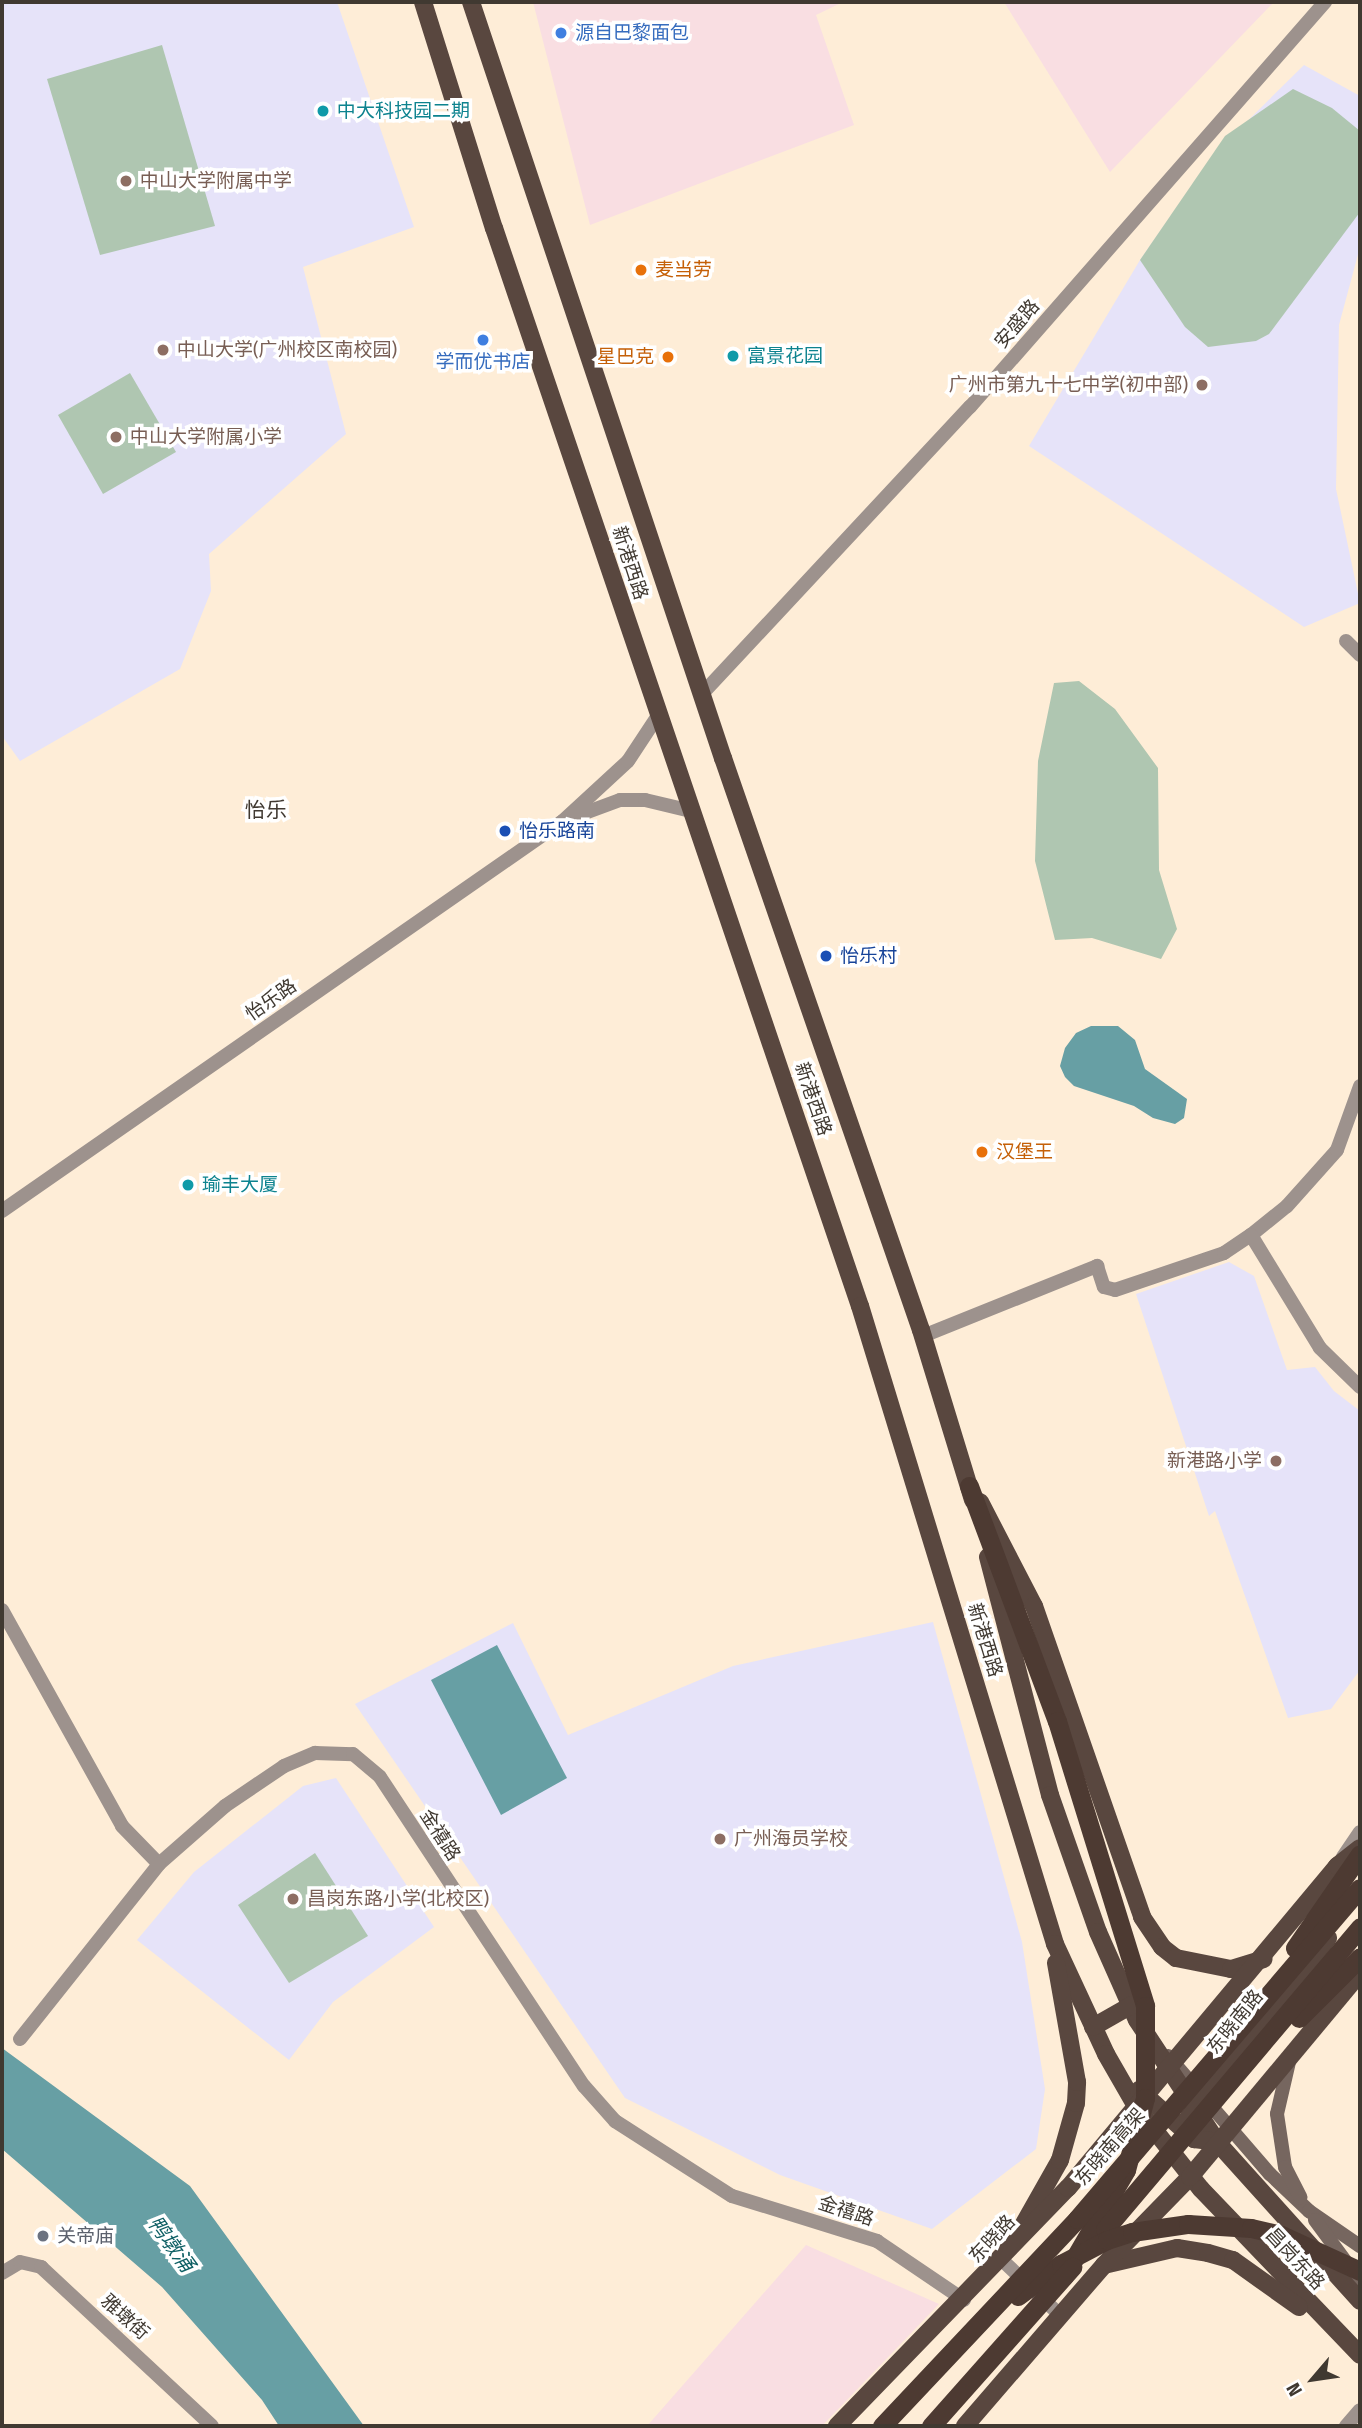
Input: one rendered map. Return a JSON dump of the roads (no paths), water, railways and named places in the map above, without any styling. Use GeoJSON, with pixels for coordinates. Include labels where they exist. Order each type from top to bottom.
{"type":"FeatureCollection","features":[{"type":"Feature","properties":{"kind":"highway"},"geometry":{"type":"LineString","coordinates":[[969,1486],[1057,1721],[1130,1946],[1147,2034],[1144,2098],[1126,2170],[1064,2276]]}},
{"type":"Feature","properties":{"kind":"highway"},"geometry":{"type":"LineString","coordinates":[[1203,2076],[1360,1854]]}},
{"type":"Feature","properties":{"kind":"highway","name":"东晓南高架"},"geometry":{"type":"LineString","coordinates":[[882,2426],[1203,2076],[1360,1890]]}},
{"type":"Feature","properties":{"kind":"highway"},"geometry":{"type":"LineString","coordinates":[[931,2426],[1064,2276],[1205,2099],[1360,1927]]}},
{"type":"Feature","properties":{"kind":"highway"},"geometry":{"type":"LineString","coordinates":[[1205,2099],[1360,1957]]}},
{"type":"Feature","properties":{"kind":"highway"},"geometry":{"type":"LineString","coordinates":[[899,2409],[1036,2281],[1086,2250],[1132,2232],[1188,2224],[1251,2228],[1306,2244],[1360,2271]]}},
{"type":"Feature","properties":{"kind":"main road","name":"新港西路"},"geometry":{"type":"LineString","coordinates":[[423,2],[691,811],[860,1306],[1050,1929],[1093,2027],[1194,2180]]}},
{"type":"Feature","properties":{"kind":"main road","name":"新港西路"},"geometry":{"type":"LineString","coordinates":[[471,2],[702,694],[923,1336],[969,1486],[1050,1795],[1098,1932],[1130,2006],[1171,2068],[1205,2099],[1217,2142]]}},
{"type":"Feature","properties":{"kind":"main road"},"geometry":{"type":"LineString","coordinates":[[969,1486],[1001,1535],[1034,1606],[1142,1917],[1161,1947],[1176,1958],[1231,1969],[1264,1959]]}},
{"type":"Feature","properties":{"kind":"main road"},"geometry":{"type":"LineString","coordinates":[[1337,1866],[1360,1848]]}},
{"type":"Feature","properties":{"kind":"main road","name":"东晓南路"},"geometry":{"type":"LineString","coordinates":[[1171,2068],[1264,1959],[1337,1866]]}},
{"type":"Feature","properties":{"kind":"main road","name":"东晓南路"},"geometry":{"type":"LineString","coordinates":[[1184,2132],[1205,2099],[1360,1890]]}},
{"type":"Feature","properties":{"kind":"main road"},"geometry":{"type":"LineString","coordinates":[[1002,2260],[1060,2160],[1076,2103],[1077,2081],[1050,1929]]}},
{"type":"Feature","properties":{"kind":"main road"},"geometry":{"type":"LineString","coordinates":[[965,2426],[1104,2265],[1194,2180],[1229,2127],[1360,1973]]}},
{"type":"Feature","properties":{"kind":"main road"},"geometry":{"type":"LineString","coordinates":[[1093,2027],[1130,2006]]}},
{"type":"Feature","properties":{"kind":"main road"},"geometry":{"type":"LineString","coordinates":[[1292,2054],[1277,2115],[1280,2146],[1293,2186],[1360,2280]]}},
{"type":"Feature","properties":{"kind":"main road","name":"东晓路"},"geometry":{"type":"LineString","coordinates":[[837,2426],[1002,2260],[1171,2068]]}},
{"type":"Feature","properties":{"kind":"main road"},"geometry":{"type":"LineString","coordinates":[[1205,2099],[1309,2211],[1360,2246]]}},
{"type":"Feature","properties":{"kind":"main road"},"geometry":{"type":"LineString","coordinates":[[1142,2103],[1184,2132],[1206,2143],[1217,2142]]}},
{"type":"Feature","properties":{"kind":"main road"},"geometry":{"type":"LineString","coordinates":[[1184,2132],[1184,2151],[1194,2180]]}},
{"type":"Feature","properties":{"kind":"main road","name":"昌岗东路"},"geometry":{"type":"LineString","coordinates":[[1217,2142],[1360,2301]]}},
{"type":"Feature","properties":{"kind":"main road","name":"昌岗东路"},"geometry":{"type":"LineString","coordinates":[[1194,2180],[1329,2327],[1360,2356]]}},
{"type":"Feature","properties":{"kind":"main road"},"geometry":{"type":"LineString","coordinates":[[1104,2265],[1177,2248],[1208,2253],[1233,2260],[1329,2327]]}},
{"type":"Feature","properties":{"kind":"street","name":"安盛路"},"geometry":{"type":"LineString","coordinates":[[702,694],[970,407],[1325,2]]}},
{"type":"Feature","properties":{"kind":"street"},"geometry":{"type":"LineString","coordinates":[[1346,640],[1360,655]]}},
{"type":"Feature","properties":{"kind":"street"},"geometry":{"type":"LineString","coordinates":[[564,821],[628,761],[659,715]]}},
{"type":"Feature","properties":{"kind":"street"},"geometry":{"type":"LineString","coordinates":[[564,821],[620,800],[645,800],[691,811]]}},
{"type":"Feature","properties":{"kind":"street","name":"怡乐路"},"geometry":{"type":"LineString","coordinates":[[2,1212],[564,821]]}},
{"type":"Feature","properties":{"kind":"street"},"geometry":{"type":"LineString","coordinates":[[923,1336],[1097,1266],[1104,1287],[1115,1290],[1224,1253],[1251,1236],[1287,1206],[1337,1150],[1360,1086]]}},
{"type":"Feature","properties":{"kind":"street"},"geometry":{"type":"LineString","coordinates":[[1251,1236],[1320,1348],[1360,1387]]}},
{"type":"Feature","properties":{"kind":"street"},"geometry":{"type":"LineString","coordinates":[[2,1610],[122,1826],[159,1864]]}},
{"type":"Feature","properties":{"kind":"street","name":"金禧路"},"geometry":{"type":"LineString","coordinates":[[20,2039],[159,1864],[225,1806],[284,1766],[314,1753],[353,1754],[380,1777],[584,2086],[615,2121],[732,2196],[877,2241],[964,2300]]}},
{"type":"Feature","properties":{"kind":"street","name":"东晓南路"},"geometry":{"type":"LineString","coordinates":[[1337,1866],[1360,1832]]}},
{"type":"Feature","properties":{"kind":"street"},"geometry":{"type":"LineString","coordinates":[[1002,2260],[1061,2316]]}},
{"type":"Feature","properties":{"kind":"street","name":"雅墩街"},"geometry":{"type":"LineString","coordinates":[[2,2273],[19,2262],[41,2267],[212,2426]]}},
{"type":"Feature","properties":{"kind":"street"},"geometry":{"type":"LineString","coordinates":[[1346,2426],[1360,2410]]}},
{"type":"Feature","properties":{"kind":"water"},"geometry":{"type":"Polygon","coordinates":[[[1091,1026],[1118,1026],[1135,1040],[1145,1069],[1187,1099],[1184,1118],[1175,1124],[1153,1118],[1134,1106],[1074,1086],[1065,1077],[1060,1066],[1065,1048],[1076,1033],[1091,1026]]]}},
{"type":"Feature","properties":{"kind":"water"},"geometry":{"type":"Polygon","coordinates":[[[497,1645],[567,1778],[501,1815],[431,1680],[497,1645]]]}},
{"type":"Feature","properties":{"kind":"water","name":"鸭墩涌"},"geometry":{"type":"Polygon","coordinates":[[[2,2048],[190,2186],[364,2426],[279,2426],[262,2400],[162,2287],[2,2149],[2,2048]]]}},
{"type":"Feature","properties":{"kind":"place","name":"源自巴黎面包"},"geometry":{"type":"Point","coordinates":[561,33]}},
{"type":"Feature","properties":{"kind":"place","name":"中大科技园二期"},"geometry":{"type":"Point","coordinates":[323,111]}},
{"type":"Feature","properties":{"kind":"place","name":"中山大学附属中学"},"geometry":{"type":"Point","coordinates":[126,181]}},
{"type":"Feature","properties":{"kind":"place","name":"麦当劳"},"geometry":{"type":"Point","coordinates":[641,270]}},
{"type":"Feature","properties":{"kind":"place","name":"学而优书店"},"geometry":{"type":"Point","coordinates":[483,340]}},
{"type":"Feature","properties":{"kind":"place","name":"中山大学(广州校区南校园)"},"geometry":{"type":"Point","coordinates":[163,350]}},
{"type":"Feature","properties":{"kind":"place","name":"富景花园"},"geometry":{"type":"Point","coordinates":[733,356]}},
{"type":"Feature","properties":{"kind":"place","name":"星巴克"},"geometry":{"type":"Point","coordinates":[668,357]}},
{"type":"Feature","properties":{"kind":"place","name":"广州市第九十七中学(初中部)"},"geometry":{"type":"Point","coordinates":[1202,385]}},
{"type":"Feature","properties":{"kind":"place","name":"中山大学附属小学"},"geometry":{"type":"Point","coordinates":[116,437]}},
{"type":"Feature","properties":{"kind":"place","name":"怡乐路南"},"geometry":{"type":"Point","coordinates":[505,831]}},
{"type":"Feature","properties":{"kind":"place","name":"怡乐村"},"geometry":{"type":"Point","coordinates":[826,956]}},
{"type":"Feature","properties":{"kind":"place","name":"汉堡王"},"geometry":{"type":"Point","coordinates":[982,1152]}},
{"type":"Feature","properties":{"kind":"place","name":"瑜丰大厦"},"geometry":{"type":"Point","coordinates":[188,1185]}},
{"type":"Feature","properties":{"kind":"place","name":"新港路小学"},"geometry":{"type":"Point","coordinates":[1276,1461]}},
{"type":"Feature","properties":{"kind":"place","name":"广州海员学校"},"geometry":{"type":"Point","coordinates":[720,1839]}},
{"type":"Feature","properties":{"kind":"place","name":"昌岗东路小学(北校区)"},"geometry":{"type":"Point","coordinates":[293,1899]}},
{"type":"Feature","properties":{"kind":"place","name":"关帝庙"},"geometry":{"type":"Point","coordinates":[43,2236]}},
{"type":"Feature","properties":{"kind":"district","name":"怡乐"},"geometry":{"type":"Point","coordinates":[266,810]}}]}
